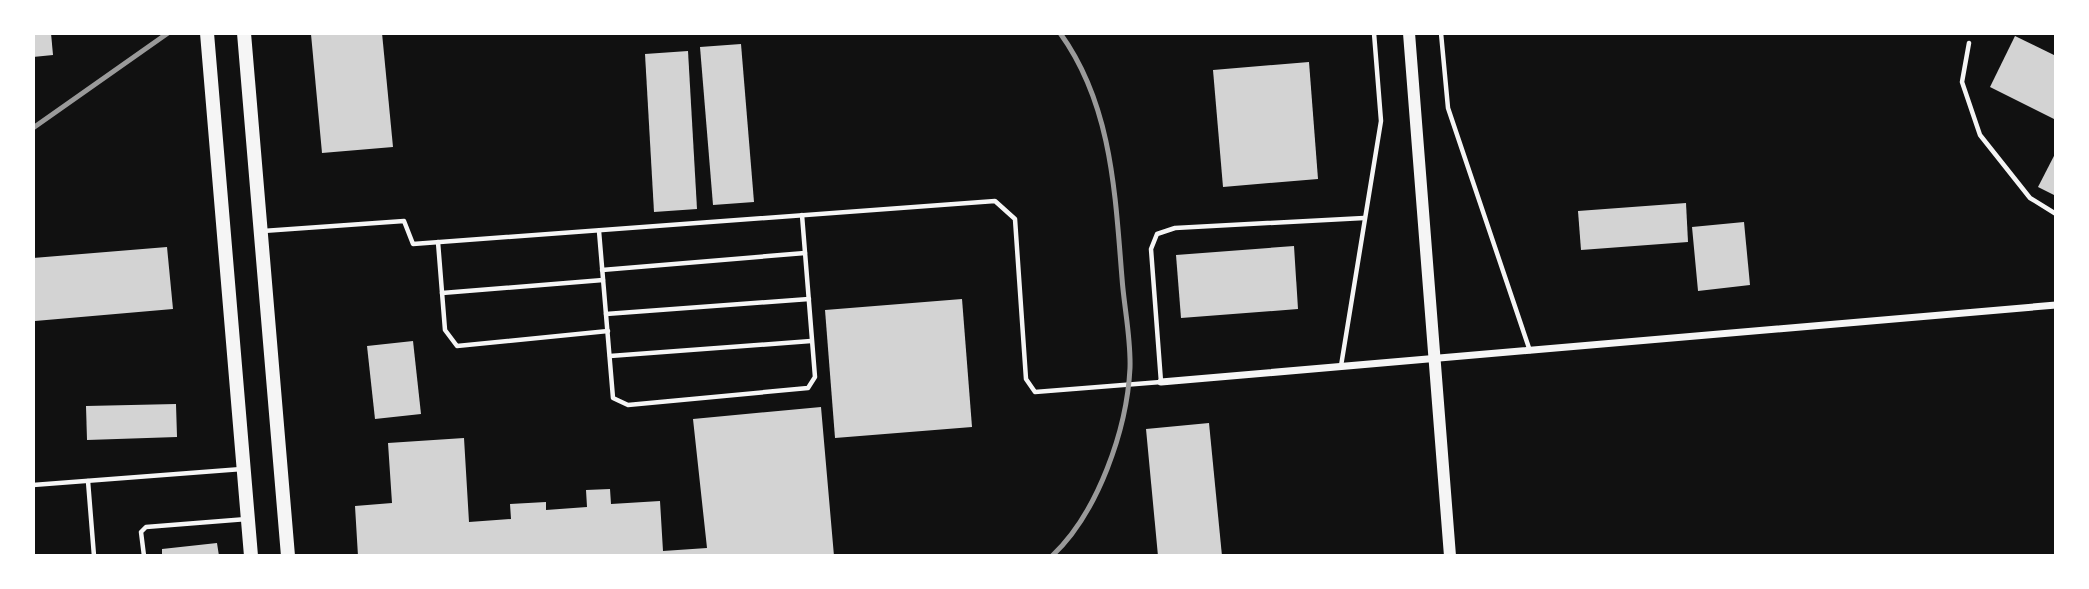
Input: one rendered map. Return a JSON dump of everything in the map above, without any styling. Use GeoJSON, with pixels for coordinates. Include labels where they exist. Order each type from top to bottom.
{"type":"FeatureCollection","features":[{"type":"Feature","properties":{"kind":"main road"},"geometry":{"type":"LineString","coordinates":[[207,33],[251,556]]}},
{"type":"Feature","properties":{"kind":"main road"},"geometry":{"type":"LineString","coordinates":[[244,33],[288,556]]}},
{"type":"Feature","properties":{"kind":"main road"},"geometry":{"type":"LineString","coordinates":[[1409,33],[1450,556]]}},
{"type":"Feature","properties":{"kind":"street"},"geometry":{"type":"LineString","coordinates":[[1161,382],[2056,305]]}},
{"type":"Feature","properties":{"kind":"lane"},"geometry":{"type":"LineString","coordinates":[[1341,367],[1381,121],[1374,33]]}},
{"type":"Feature","properties":{"kind":"lane"},"geometry":{"type":"LineString","coordinates":[[1441,33],[1448,108],[1530,351]]}},
{"type":"Feature","properties":{"kind":"lane"},"geometry":{"type":"LineString","coordinates":[[1969,43],[1962,82],[1980,135],[2030,198],[2056,214]]}},
{"type":"Feature","properties":{"kind":"lane"},"geometry":{"type":"LineString","coordinates":[[262,230],[404,221],[413,244],[995,201],[1015,219],[1026,379],[1035,393],[1161,382],[1151,249],[1157,234],[1175,228],[1364,218]]}},
{"type":"Feature","properties":{"kind":"lane"},"geometry":{"type":"LineString","coordinates":[[599,231],[613,398],[628,405],[808,388],[815,377],[802,215]]}},
{"type":"Feature","properties":{"kind":"lane"},"geometry":{"type":"LineString","coordinates":[[438,243],[445,330],[457,345],[608,331]]}},
{"type":"Feature","properties":{"kind":"lane"},"geometry":{"type":"LineString","coordinates":[[602,270],[805,253]]}},
{"type":"Feature","properties":{"kind":"lane"},"geometry":{"type":"LineString","coordinates":[[442,293],[603,280]]}},
{"type":"Feature","properties":{"kind":"lane"},"geometry":{"type":"LineString","coordinates":[[606,314],[808,299]]}},
{"type":"Feature","properties":{"kind":"lane"},"geometry":{"type":"LineString","coordinates":[[610,356],[812,341]]}},
{"type":"Feature","properties":{"kind":"lane"},"geometry":{"type":"LineString","coordinates":[[33,485],[243,469]]}},
{"type":"Feature","properties":{"kind":"lane"},"geometry":{"type":"LineString","coordinates":[[88,481],[94,556]]}},
{"type":"Feature","properties":{"kind":"lane"},"geometry":{"type":"LineString","coordinates":[[144,556],[141,532],[146,527],[248,519]]}},
{"type":"Feature","properties":{"kind":"building"},"geometry":{"type":"Polygon","coordinates":[[[33,33],[51,33],[53,55],[33,57],[33,33]]]}},
{"type":"Feature","properties":{"kind":"building"},"geometry":{"type":"Polygon","coordinates":[[[382,33],[393,147],[322,153],[311,34],[382,33]]]}},
{"type":"Feature","properties":{"kind":"building"},"geometry":{"type":"Polygon","coordinates":[[[2015,36],[2056,56],[2056,120],[1990,87],[2015,36]]]}},
{"type":"Feature","properties":{"kind":"building"},"geometry":{"type":"Polygon","coordinates":[[[741,44],[754,202],[713,205],[700,47],[741,44]]]}},
{"type":"Feature","properties":{"kind":"building"},"geometry":{"type":"Polygon","coordinates":[[[688,51],[697,209],[654,212],[645,54],[688,51]]]}},
{"type":"Feature","properties":{"kind":"building"},"geometry":{"type":"Polygon","coordinates":[[[1309,62],[1318,179],[1223,187],[1213,70],[1309,62]]]}},
{"type":"Feature","properties":{"kind":"building"},"geometry":{"type":"Polygon","coordinates":[[[2056,152],[2056,196],[2038,187],[2056,152]]]}},
{"type":"Feature","properties":{"kind":"building"},"geometry":{"type":"Polygon","coordinates":[[[1686,203],[1688,242],[1581,250],[1578,211],[1686,203]]]}},
{"type":"Feature","properties":{"kind":"building"},"geometry":{"type":"Polygon","coordinates":[[[1744,222],[1750,285],[1698,291],[1692,227],[1744,222]]]}},
{"type":"Feature","properties":{"kind":"building"},"geometry":{"type":"Polygon","coordinates":[[[1294,246],[1298,309],[1181,318],[1176,255],[1294,246]]]}},
{"type":"Feature","properties":{"kind":"building"},"geometry":{"type":"Polygon","coordinates":[[[167,247],[173,309],[35,321],[33,258],[167,247]]]}},
{"type":"Feature","properties":{"kind":"building"},"geometry":{"type":"Polygon","coordinates":[[[962,299],[972,427],[835,438],[825,310],[962,299]]]}},
{"type":"Feature","properties":{"kind":"building"},"geometry":{"type":"Polygon","coordinates":[[[413,341],[421,414],[375,419],[367,346],[413,341]]]}},
{"type":"Feature","properties":{"kind":"building"},"geometry":{"type":"Polygon","coordinates":[[[176,404],[177,437],[87,440],[86,406],[176,404]]]}},
{"type":"Feature","properties":{"kind":"building"},"geometry":{"type":"Polygon","coordinates":[[[821,407],[834,556],[358,556],[355,506],[392,503],[388,443],[464,438],[469,522],[511,519],[510,504],[546,502],[546,510],[587,507],[586,490],[610,489],[611,504],[660,501],[663,551],[707,548],[693,419],[821,407]]]}},
{"type":"Feature","properties":{"kind":"building"},"geometry":{"type":"Polygon","coordinates":[[[1209,423],[1222,556],[1158,556],[1146,429],[1209,423]]]}},
{"type":"Feature","properties":{"kind":"building"},"geometry":{"type":"Polygon","coordinates":[[[217,543],[219,556],[162,556],[162,549],[217,543]]]}},
{"type":"Feature","properties":{"kind":"railway"},"geometry":{"type":"LineString","coordinates":[[33,128],[168,33]]}},
{"type":"Feature","properties":{"kind":"railway"},"geometry":{"type":"LineString","coordinates":[[1052,556],[1083,517],[1107,469],[1123,417],[1130,368],[1117,214],[1108,151],[1091,90],[1060,33]]}}]}
